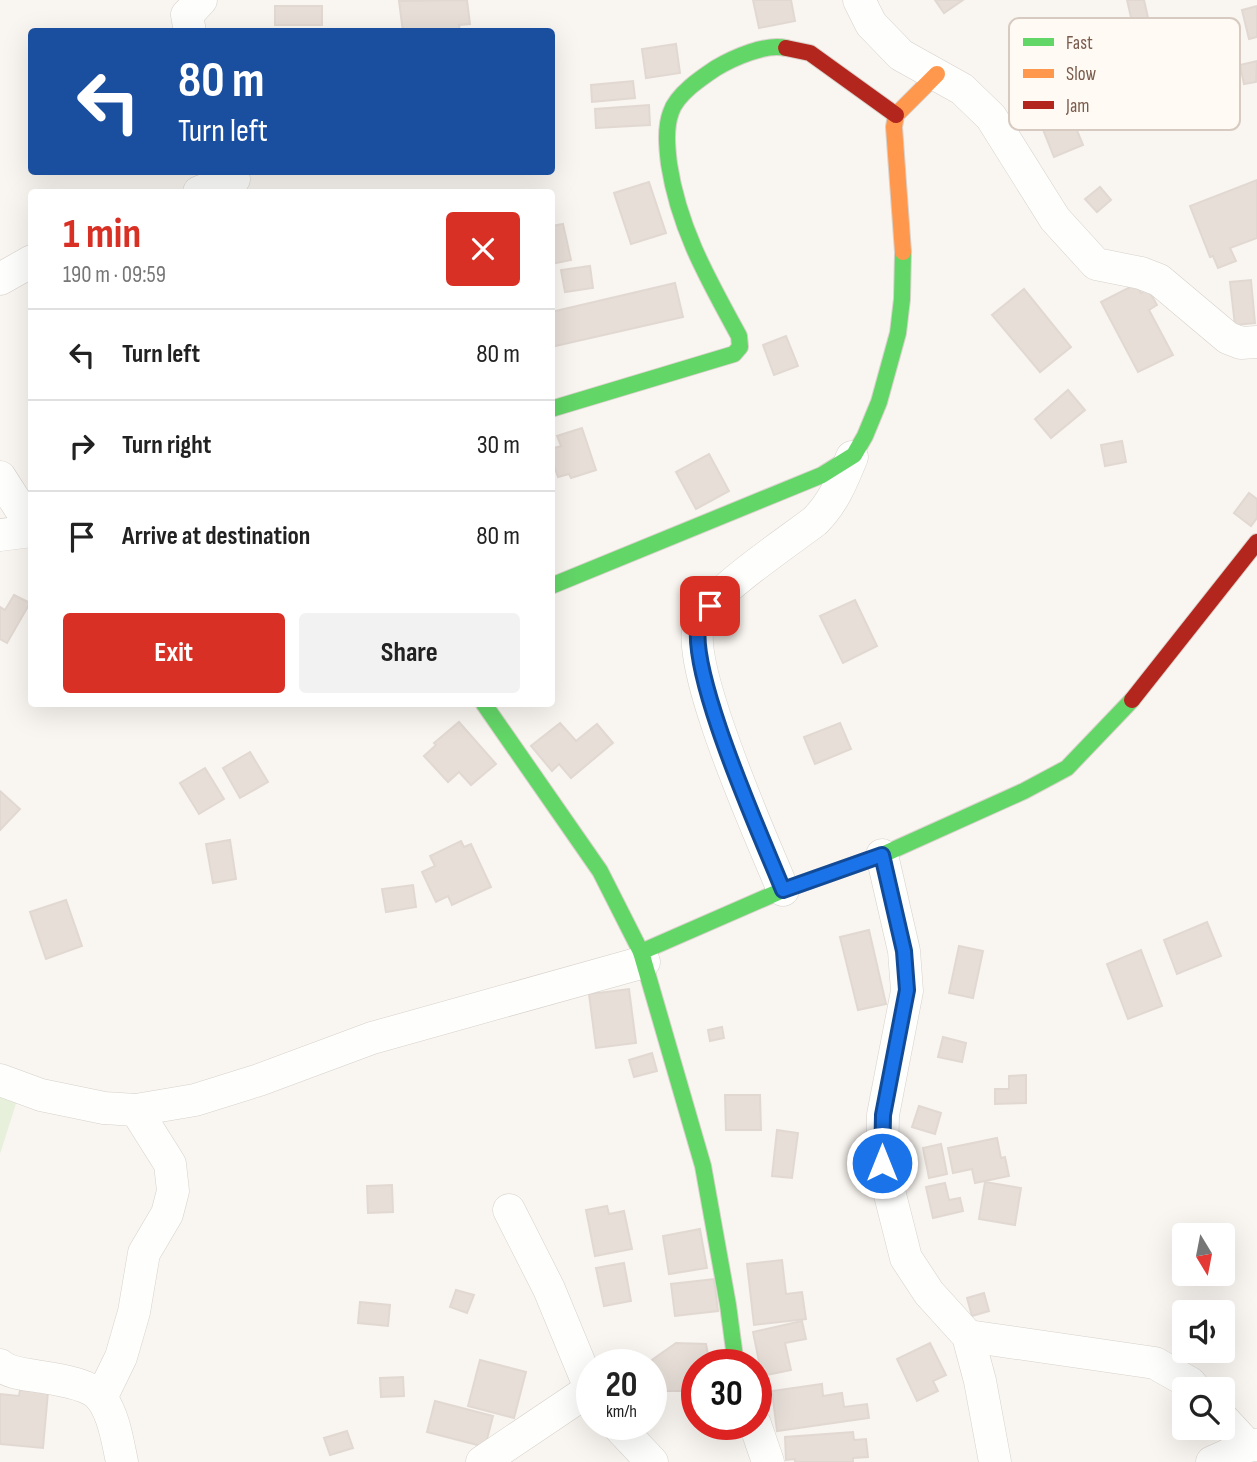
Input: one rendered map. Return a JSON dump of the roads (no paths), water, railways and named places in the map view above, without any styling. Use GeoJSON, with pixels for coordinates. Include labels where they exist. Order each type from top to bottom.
{"type":"FeatureCollection","features":[{"type":"Feature","properties":{"kind":"street"},"geometry":{"type":"LineString","coordinates":[[189,28],[187,15],[201,0]]}},
{"type":"Feature","properties":{"kind":"street"},"geometry":{"type":"LineString","coordinates":[[859,0],[872,24],[901,55],[962,89],[990,117],[1055,219],[1096,264],[1141,273],[1159,280],[1228,338],[1241,344],[1257,342]]}},
{"type":"Feature","properties":{"kind":"street"},"geometry":{"type":"LineString","coordinates":[[555,408],[734,354],[740,347],[739,337],[696,258],[674,196],[666,142],[671,110],[694,82],[733,58],[778,46],[810,53],[897,115]]}},
{"type":"Feature","properties":{"kind":"street"},"geometry":{"type":"LineString","coordinates":[[783,890],[723,741],[701,667],[698,638],[700,618],[720,594],[821,515],[838,493],[852,457],[878,405],[900,332],[905,267],[894,127],[897,115],[937,74]]}},
{"type":"Feature","properties":{"kind":"street"},"geometry":{"type":"LineString","coordinates":[[209,189],[235,181]]}},
{"type":"Feature","properties":{"kind":"street"},"geometry":{"type":"LineString","coordinates":[[0,279],[28,263]]}},
{"type":"Feature","properties":{"kind":"street"},"geometry":{"type":"LineString","coordinates":[[555,584],[822,475],[852,457]]}},
{"type":"Feature","properties":{"kind":"street"},"geometry":{"type":"LineString","coordinates":[[0,478],[28,523]]}},
{"type":"Feature","properties":{"kind":"street"},"geometry":{"type":"LineString","coordinates":[[0,535],[28,530]]}},
{"type":"Feature","properties":{"kind":"street"},"geometry":{"type":"LineString","coordinates":[[0,1080],[41,1095],[104,1108],[136,1110],[195,1100],[259,1080],[372,1038],[643,957],[783,890],[882,855],[1024,791],[1067,768],[1122,713],[1257,542]]}},
{"type":"Feature","properties":{"kind":"street"},"geometry":{"type":"LineString","coordinates":[[486,707],[600,871],[643,957],[703,1167],[734,1349]]}},
{"type":"Feature","properties":{"kind":"street"},"geometry":{"type":"LineString","coordinates":[[882,855],[904,951],[907,990],[883,1115],[882,1163],[906,1258],[929,1293],[968,1336],[980,1381],[995,1462]]}},
{"type":"Feature","properties":{"kind":"street"},"geometry":{"type":"LineString","coordinates":[[102,1398],[121,1357],[134,1312],[144,1253],[167,1214],[173,1191],[170,1164],[136,1110]]}},
{"type":"Feature","properties":{"kind":"street"},"geometry":{"type":"LineString","coordinates":[[509,1210],[549,1289],[576,1356]]}},
{"type":"Feature","properties":{"kind":"street"},"geometry":{"type":"LineString","coordinates":[[968,1336],[1155,1363],[1180,1377]]}},
{"type":"Feature","properties":{"kind":"street"},"geometry":{"type":"LineString","coordinates":[[0,1365],[21,1374],[82,1387],[102,1398],[122,1462]]}},
{"type":"Feature","properties":{"kind":"street"},"geometry":{"type":"LineString","coordinates":[[482,1462],[576,1400]]}},
{"type":"Feature","properties":{"kind":"street"},"geometry":{"type":"LineString","coordinates":[[1212,1462],[1252,1446],[1235,1430]]}},
{"type":"Feature","properties":{"kind":"street"},"geometry":{"type":"LineString","coordinates":[[631,1440],[652,1462]]}},
{"type":"Feature","properties":{"kind":"street"},"geometry":{"type":"LineString","coordinates":[[760,1440],[768,1462]]}}]}
